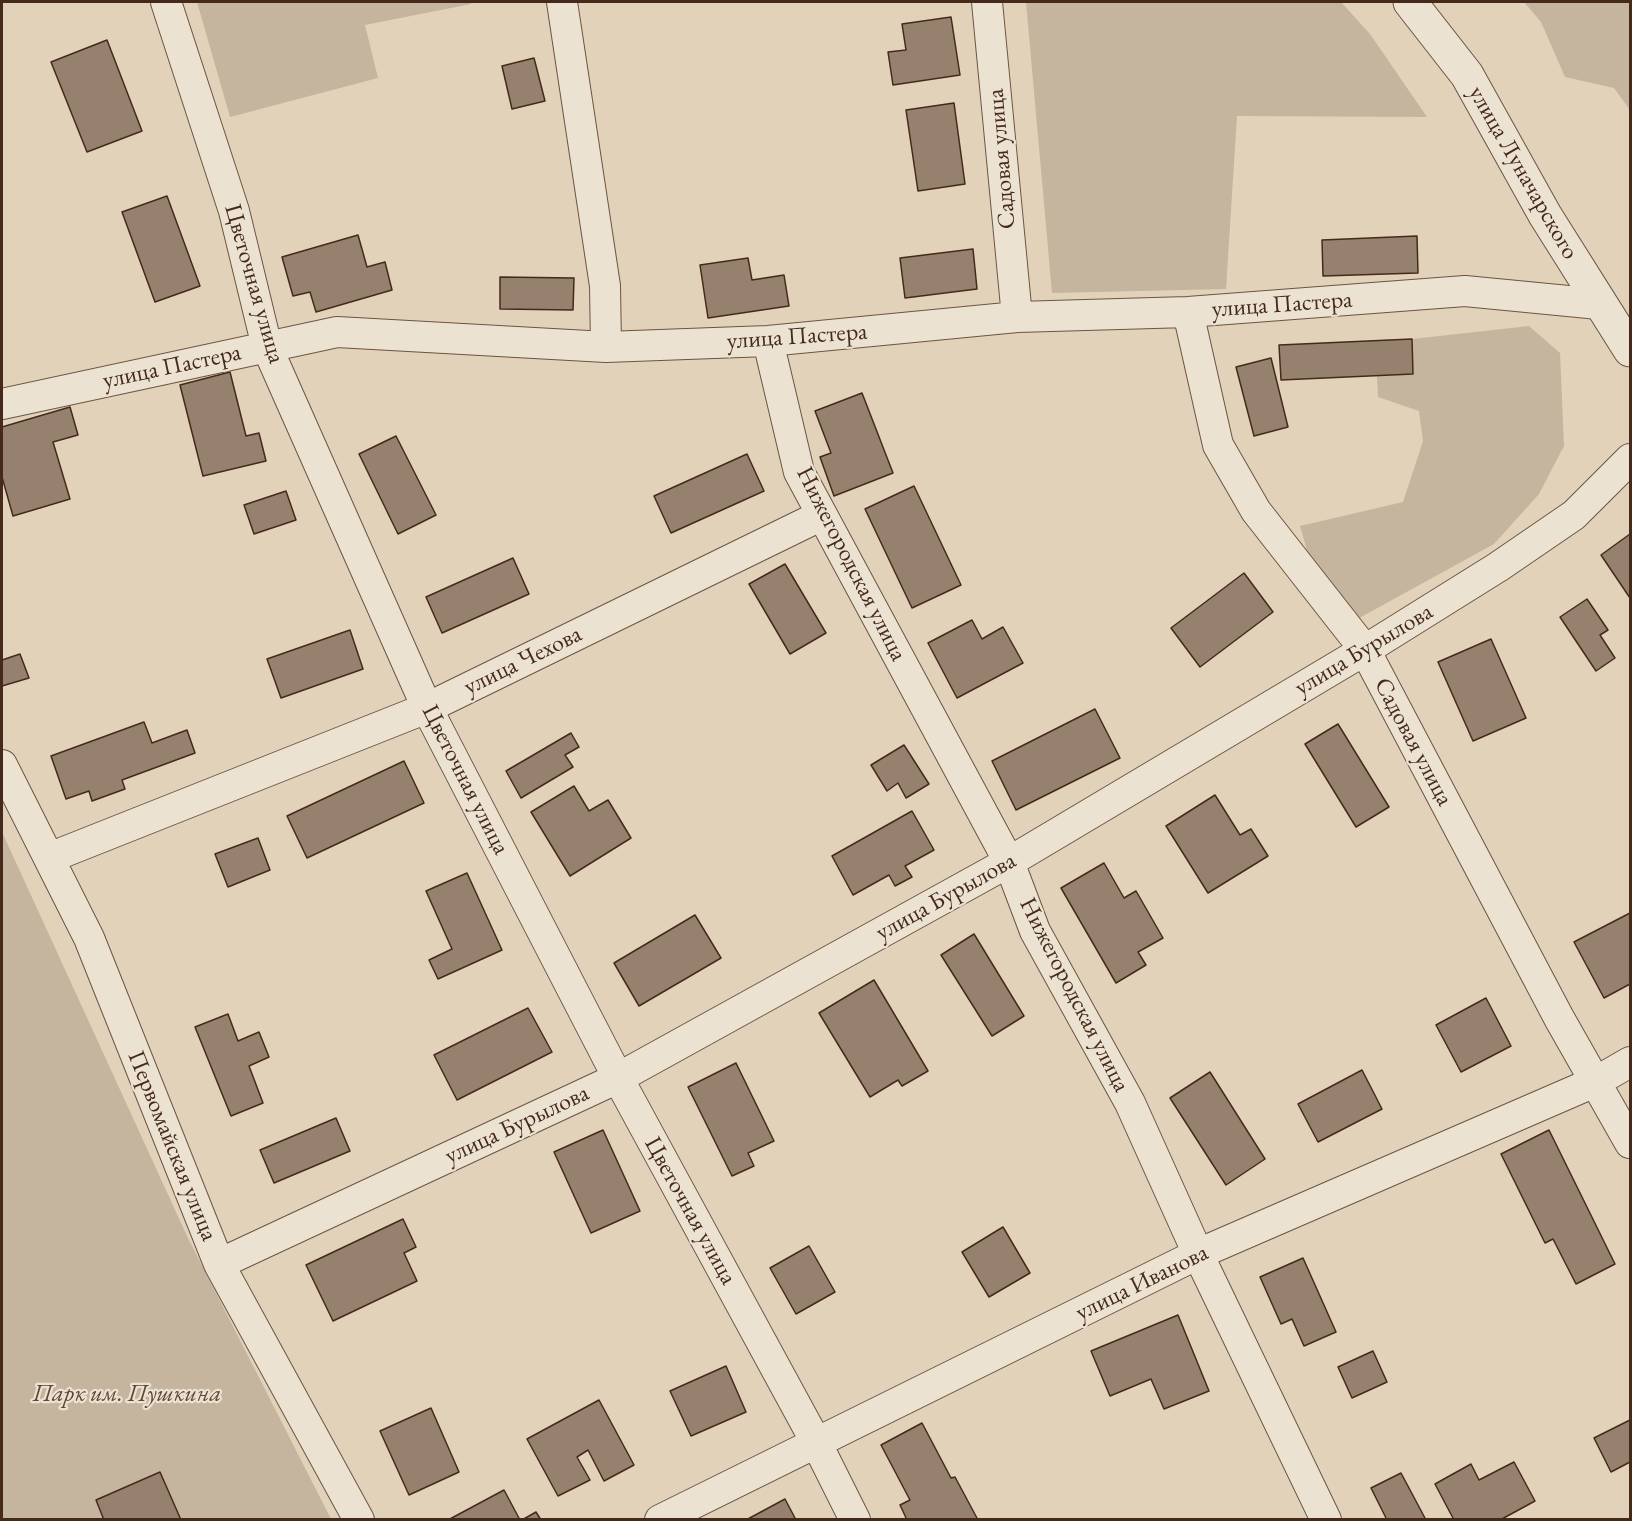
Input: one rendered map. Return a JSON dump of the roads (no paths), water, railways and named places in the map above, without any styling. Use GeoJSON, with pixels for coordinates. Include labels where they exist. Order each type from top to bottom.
{"type":"FeatureCollection","features":[{"type":"Feature","properties":{"kind":"street","name":"Цветочная улица"},"geometry":{"type":"LineString","coordinates":[[166,2],[234,211],[267,347],[428,708],[618,1078],[817,1444],[855,1520]]}},
{"type":"Feature","properties":{"kind":"street"},"geometry":{"type":"LineString","coordinates":[[562,2],[604,286],[606,347]]}},
{"type":"Feature","properties":{"kind":"street","name":"Садовая улица"},"geometry":{"type":"LineString","coordinates":[[987,2],[1017,317]]}},
{"type":"Feature","properties":{"kind":"street","name":"улица Луначарского"},"geometry":{"type":"LineString","coordinates":[[1410,2],[1467,75],[1545,215],[1630,350]]}},
{"type":"Feature","properties":{"kind":"street","name":"улица Пастера"},"geometry":{"type":"LineString","coordinates":[[2,404],[337,332],[606,347],[768,341],[1017,317],[1188,312],[1465,291],[1599,304]]}},
{"type":"Feature","properties":{"kind":"street","name":"Садовая улица"},"geometry":{"type":"LineString","coordinates":[[1188,312],[1218,445],[1256,511],[1365,650],[1559,1018],[1597,1081],[1630,1143]]}},
{"type":"Feature","properties":{"kind":"street","name":"Нижегородская улица"},"geometry":{"type":"LineString","coordinates":[[768,341],[799,472],[1009,862],[1035,931],[1130,1103],[1198,1254],[1326,1520]]}},
{"type":"Feature","properties":{"kind":"street","name":"улица Бурылова"},"geometry":{"type":"LineString","coordinates":[[219,1264],[618,1078],[1009,862],[1365,650],[1498,567],[1574,515],[1630,459]]}},
{"type":"Feature","properties":{"kind":"street","name":"улица Чехова"},"geometry":{"type":"LineString","coordinates":[[49,858],[428,708],[822,514]]}},
{"type":"Feature","properties":{"kind":"street","name":"Первомайская улица"},"geometry":{"type":"LineString","coordinates":[[2,765],[89,938],[219,1264],[359,1520]]}},
{"type":"Feature","properties":{"kind":"street","name":"улица Иванова"},"geometry":{"type":"LineString","coordinates":[[660,1520],[1198,1254],[1597,1081],[1630,1062]]}},
{"type":"Feature","properties":{"kind":"park label","name":"Парк им. Пушкина"},"geometry":{"type":"Point","coordinates":[127,1394]}}]}
